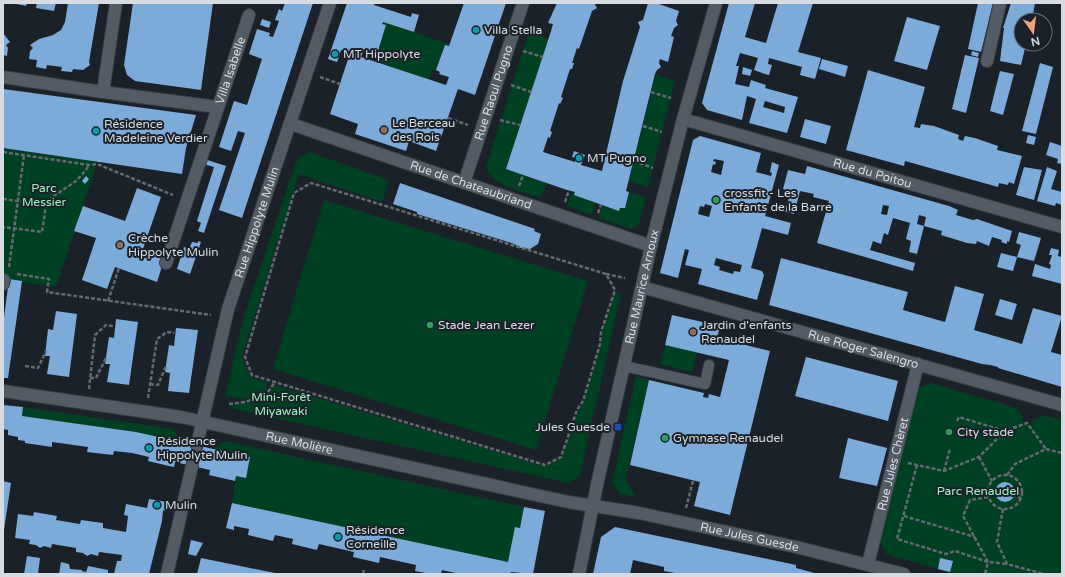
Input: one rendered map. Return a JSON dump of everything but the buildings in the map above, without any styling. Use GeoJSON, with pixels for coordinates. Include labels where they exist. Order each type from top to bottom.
{"type":"FeatureCollection","features":[{"type":"Feature","properties":{"kind":"street"},"geometry":{"type":"LineString","coordinates":[[103,92],[116,3]]}},
{"type":"Feature","properties":{"kind":"street","name":"Rue Hippolyte Mulin"},"geometry":{"type":"LineString","coordinates":[[197,445],[228,309],[330,3]]}},
{"type":"Feature","properties":{"kind":"street","name":"Rue Raoul Pugno"},"geometry":{"type":"LineString","coordinates":[[464,183],[523,3]]}},
{"type":"Feature","properties":{"kind":"street","name":"Rue Maurice Arnoux"},"geometry":{"type":"LineString","coordinates":[[579,574],[651,246],[683,119],[716,3]]}},
{"type":"Feature","properties":{"kind":"street"},"geometry":{"type":"LineString","coordinates":[[987,61],[1000,3]]}},
{"type":"Feature","properties":{"kind":"street","name":"Villa Isabelle"},"geometry":{"type":"LineString","coordinates":[[166,263],[249,15]]}},
{"type":"Feature","properties":{"kind":"street"},"geometry":{"type":"LineString","coordinates":[[3,77],[217,107]]}},
{"type":"Feature","properties":{"kind":"street","name":"Rue du Poitou"},"geometry":{"type":"LineString","coordinates":[[683,119],[1062,227]]}},
{"type":"Feature","properties":{"kind":"street","name":"Rue de Chateaubriand"},"geometry":{"type":"LineString","coordinates":[[290,124],[651,246]]}},
{"type":"Feature","properties":{"kind":"street"},"geometry":{"type":"LineString","coordinates":[[3,284],[6,276]]}},
{"type":"Feature","properties":{"kind":"street","name":"Rue Roger Salengro"},"geometry":{"type":"LineString","coordinates":[[642,287],[1062,405]]}},
{"type":"Feature","properties":{"kind":"street","name":"Rue Jules Chèret"},"geometry":{"type":"LineString","coordinates":[[868,564],[918,364]]}},
{"type":"Feature","properties":{"kind":"street","name":"Rue Molière"},"geometry":{"type":"LineString","coordinates":[[3,391],[181,417],[593,506]]}},
{"type":"Feature","properties":{"kind":"street"},"geometry":{"type":"LineString","coordinates":[[167,574],[192,466]]}},
{"type":"Feature","properties":{"kind":"street","name":"Rue Jules Guesde"},"geometry":{"type":"LineString","coordinates":[[593,506],[638,513],[868,564],[904,574]]}},
{"type":"Feature","properties":{"kind":"lane"},"geometry":{"type":"LineString","coordinates":[[624,366],[705,384],[709,365]]}},
{"type":"Feature","properties":{"kind":"path"},"geometry":{"type":"LineString","coordinates":[[523,50],[543,57]]}},
{"type":"Feature","properties":{"kind":"path"},"geometry":{"type":"LineString","coordinates":[[320,77],[340,84]]}},
{"type":"Feature","properties":{"kind":"path"},"geometry":{"type":"LineString","coordinates":[[511,85],[531,92]]}},
{"type":"Feature","properties":{"kind":"path"},"geometry":{"type":"LineString","coordinates":[[651,92],[671,98]]}},
{"type":"Feature","properties":{"kind":"path"},"geometry":{"type":"LineString","coordinates":[[448,118],[468,125]]}},
{"type":"Feature","properties":{"kind":"path"},"geometry":{"type":"LineString","coordinates":[[500,120],[520,125]]}},
{"type":"Feature","properties":{"kind":"path"},"geometry":{"type":"LineString","coordinates":[[643,126],[662,132]]}},
{"type":"Feature","properties":{"kind":"path"},"geometry":{"type":"LineString","coordinates":[[3,152],[89,165]]}},
{"type":"Feature","properties":{"kind":"path"},"geometry":{"type":"LineString","coordinates":[[6,276],[24,155]]}},
{"type":"Feature","properties":{"kind":"path"},"geometry":{"type":"LineString","coordinates":[[3,227],[42,232],[46,205],[50,203],[52,198],[76,181],[89,165],[92,165],[93,162],[187,200]]}},
{"type":"Feature","properties":{"kind":"path"},"geometry":{"type":"LineString","coordinates":[[634,162],[653,168]]}},
{"type":"Feature","properties":{"kind":"path"},"geometry":{"type":"LineString","coordinates":[[518,190],[523,175]]}},
{"type":"Feature","properties":{"kind":"path"},"geometry":{"type":"LineString","coordinates":[[606,274],[615,290],[600,332],[600,344],[583,401],[577,410],[561,457],[545,465],[252,375],[245,357],[294,193],[311,183],[606,274],[625,278]]}},
{"type":"Feature","properties":{"kind":"path"},"geometry":{"type":"LineString","coordinates":[[564,205],[569,190]]}},
{"type":"Feature","properties":{"kind":"path"},"geometry":{"type":"LineString","coordinates":[[3,199],[46,205]]}},
{"type":"Feature","properties":{"kind":"path"},"geometry":{"type":"LineString","coordinates":[[108,301],[119,268]]}},
{"type":"Feature","properties":{"kind":"path"},"geometry":{"type":"LineString","coordinates":[[15,274],[49,279],[47,292],[211,315]]}},
{"type":"Feature","properties":{"kind":"path"},"geometry":{"type":"LineString","coordinates":[[88,390],[95,334],[106,325],[113,326]]}},
{"type":"Feature","properties":{"kind":"path"},"geometry":{"type":"LineString","coordinates":[[148,398],[157,339],[167,332],[174,333]]}},
{"type":"Feature","properties":{"kind":"path"},"geometry":{"type":"LineString","coordinates":[[25,366],[38,368],[46,351]]}},
{"type":"Feature","properties":{"kind":"path"},"geometry":{"type":"LineString","coordinates":[[90,378],[96,378],[106,358]]}},
{"type":"Feature","properties":{"kind":"path"},"geometry":{"type":"LineString","coordinates":[[150,384],[158,385],[166,366]]}},
{"type":"Feature","properties":{"kind":"path"},"geometry":{"type":"LineString","coordinates":[[229,404],[244,402],[265,396],[275,382]]}},
{"type":"Feature","properties":{"kind":"path"},"geometry":{"type":"LineString","coordinates":[[958,421],[958,417],[1005,431]]}},
{"type":"Feature","properties":{"kind":"path"},"geometry":{"type":"LineString","coordinates":[[894,461],[944,471],[979,457],[1005,431],[1027,423],[1046,449],[1062,453]]}},
{"type":"Feature","properties":{"kind":"path"},"geometry":{"type":"LineString","coordinates":[[944,471],[950,449]]}},
{"type":"Feature","properties":{"kind":"path"},"geometry":{"type":"LineString","coordinates":[[1007,475],[1015,464],[1046,449]]}},
{"type":"Feature","properties":{"kind":"path"},"geometry":{"type":"LineString","coordinates":[[979,457],[992,481]]}},
{"type":"Feature","properties":{"kind":"path"},"geometry":{"type":"LineString","coordinates":[[917,466],[897,539],[946,554],[955,551],[988,562],[1007,564],[1044,574]]}},
{"type":"Feature","properties":{"kind":"path"},"geometry":{"type":"LineString","coordinates":[[1007,475],[1020,483],[1022,493],[1021,498],[1014,507],[1003,509],[994,505],[988,497],[988,491],[992,481],[997,477],[1007,475]]}},
{"type":"Feature","properties":{"kind":"path"},"geometry":{"type":"LineString","coordinates":[[686,508],[693,481]]}},
{"type":"Feature","properties":{"kind":"path"},"geometry":{"type":"LineString","coordinates":[[1012,495],[1021,498]]}},
{"type":"Feature","properties":{"kind":"path"},"geometry":{"type":"LineString","coordinates":[[985,574],[988,562],[964,516],[970,500],[988,497]]}},
{"type":"Feature","properties":{"kind":"path"},"geometry":{"type":"LineString","coordinates":[[1003,509],[997,542],[1007,564]]}},
{"type":"Feature","properties":{"kind":"path"},"geometry":{"type":"LineString","coordinates":[[904,516],[975,537]]}},
{"type":"Feature","properties":{"kind":"path"},"geometry":{"type":"LineString","coordinates":[[362,574],[364,569]]}},
{"type":"Feature","properties":{"kind":"green space"},"geometry":{"type":"Polygon","coordinates":[[[383,22],[449,44],[449,46],[444,45],[436,70],[432,70],[429,79],[375,61],[386,26],[382,24],[383,22]]]}},
{"type":"Feature","properties":{"kind":"green space"},"geometry":{"type":"Polygon","coordinates":[[[529,32],[549,39],[506,169],[546,183],[541,198],[517,191],[501,184],[489,174],[486,167],[529,32]]]}},
{"type":"Feature","properties":{"kind":"green space"},"geometry":{"type":"Polygon","coordinates":[[[656,74],[675,81],[648,187],[629,181],[656,74]]]}},
{"type":"Feature","properties":{"kind":"green space","name":"Parc Messier"},"geometry":{"type":"Polygon","coordinates":[[[3,148],[95,161],[95,170],[56,287],[3,279],[3,148]]]}},
{"type":"Feature","properties":{"kind":"green space"},"geometry":{"type":"Polygon","coordinates":[[[309,152],[389,180],[382,202],[299,174],[242,357],[251,377],[268,382],[264,394],[243,399],[225,396],[244,316],[297,159],[309,152]]]}},
{"type":"Feature","properties":{"kind":"green space"},"geometry":{"type":"Polygon","coordinates":[[[572,192],[575,192],[574,195],[596,203],[592,215],[567,206],[572,192]]]}},
{"type":"Feature","properties":{"kind":"green space"},"geometry":{"type":"Polygon","coordinates":[[[629,192],[646,197],[639,225],[632,229],[599,218],[603,205],[619,211],[620,208],[625,208],[629,192]]]}},
{"type":"Feature","properties":{"kind":"green space","name":"Stade Jean Lezer"},"geometry":{"type":"Polygon","coordinates":[[[324,200],[588,281],[536,450],[273,369],[324,200]]]}},
{"type":"Feature","properties":{"kind":"green space","name":"Mini-Forêt Miyawaki"},"geometry":{"type":"Polygon","coordinates":[[[615,292],[621,294],[580,475],[569,483],[234,409],[230,405],[266,397],[274,385],[545,466],[562,457],[579,410],[584,401],[601,344],[602,332],[615,292]]]}},
{"type":"Feature","properties":{"kind":"green space"},"geometry":{"type":"Polygon","coordinates":[[[665,345],[697,352],[692,372],[660,364],[665,345]]]}},
{"type":"Feature","properties":{"kind":"green space"},"geometry":{"type":"Polygon","coordinates":[[[636,376],[649,380],[626,479],[636,497],[620,494],[612,483],[636,376]]]}},
{"type":"Feature","properties":{"kind":"green space","name":"Parc Renaudel"},"geometry":{"type":"Polygon","coordinates":[[[931,383],[1016,408],[1023,417],[1022,422],[1032,425],[1033,420],[1044,415],[1062,420],[1062,574],[956,574],[886,554],[880,542],[917,389],[931,383]]]}},
{"type":"Feature","properties":{"kind":"green space"},"geometry":{"type":"Polygon","coordinates":[[[23,407],[174,429],[180,442],[136,432],[22,416],[23,407]]]}},
{"type":"Feature","properties":{"kind":"green space"},"geometry":{"type":"Polygon","coordinates":[[[225,441],[524,507],[520,528],[508,562],[232,503],[236,476],[246,478],[250,457],[213,449],[225,441]]]}},
{"type":"Feature","properties":{"kind":"tunnel"},"geometry":{"type":"LineString","coordinates":[[192,466],[197,445]]}},
{"type":"Feature","properties":{"kind":"place","name":"Villa Stella"},"geometry":{"type":"Point","coordinates":[476,30]}},
{"type":"Feature","properties":{"kind":"place","name":"MT Hippolyte"},"geometry":{"type":"Point","coordinates":[335,54]}},
{"type":"Feature","properties":{"kind":"place","name":"Le Berceau des Rois"},"geometry":{"type":"Point","coordinates":[384,130]}},
{"type":"Feature","properties":{"kind":"place","name":"Résidence Madeleine Verdier"},"geometry":{"type":"Point","coordinates":[96,131]}},
{"type":"Feature","properties":{"kind":"place","name":"MT Pugno"},"geometry":{"type":"Point","coordinates":[579,158]}},
{"type":"Feature","properties":{"kind":"place","name":"crossfit - Les Enfants de la Barre"},"geometry":{"type":"Point","coordinates":[716,200]}},
{"type":"Feature","properties":{"kind":"place","name":"Crèche Hippolyte Mulin"},"geometry":{"type":"Point","coordinates":[120,245]}},
{"type":"Feature","properties":{"kind":"place","name":"Stade Jean Lezer"},"geometry":{"type":"Point","coordinates":[430,325]}},
{"type":"Feature","properties":{"kind":"place","name":"Jardin d'enfants Renaudel"},"geometry":{"type":"Point","coordinates":[693,332]}},
{"type":"Feature","properties":{"kind":"place","name":"Jules Guesde"},"geometry":{"type":"Point","coordinates":[618,427]}},
{"type":"Feature","properties":{"kind":"place","name":"City stade"},"geometry":{"type":"Point","coordinates":[949,432]}},
{"type":"Feature","properties":{"kind":"place","name":"Gymnase Renaudel"},"geometry":{"type":"Point","coordinates":[665,438]}},
{"type":"Feature","properties":{"kind":"place","name":"Résidence Hippolyte Mulin"},"geometry":{"type":"Point","coordinates":[149,448]}},
{"type":"Feature","properties":{"kind":"place","name":"Mulin"},"geometry":{"type":"Point","coordinates":[157,505]}},
{"type":"Feature","properties":{"kind":"place","name":"Résidence Corneille"},"geometry":{"type":"Point","coordinates":[338,537]}}]}
